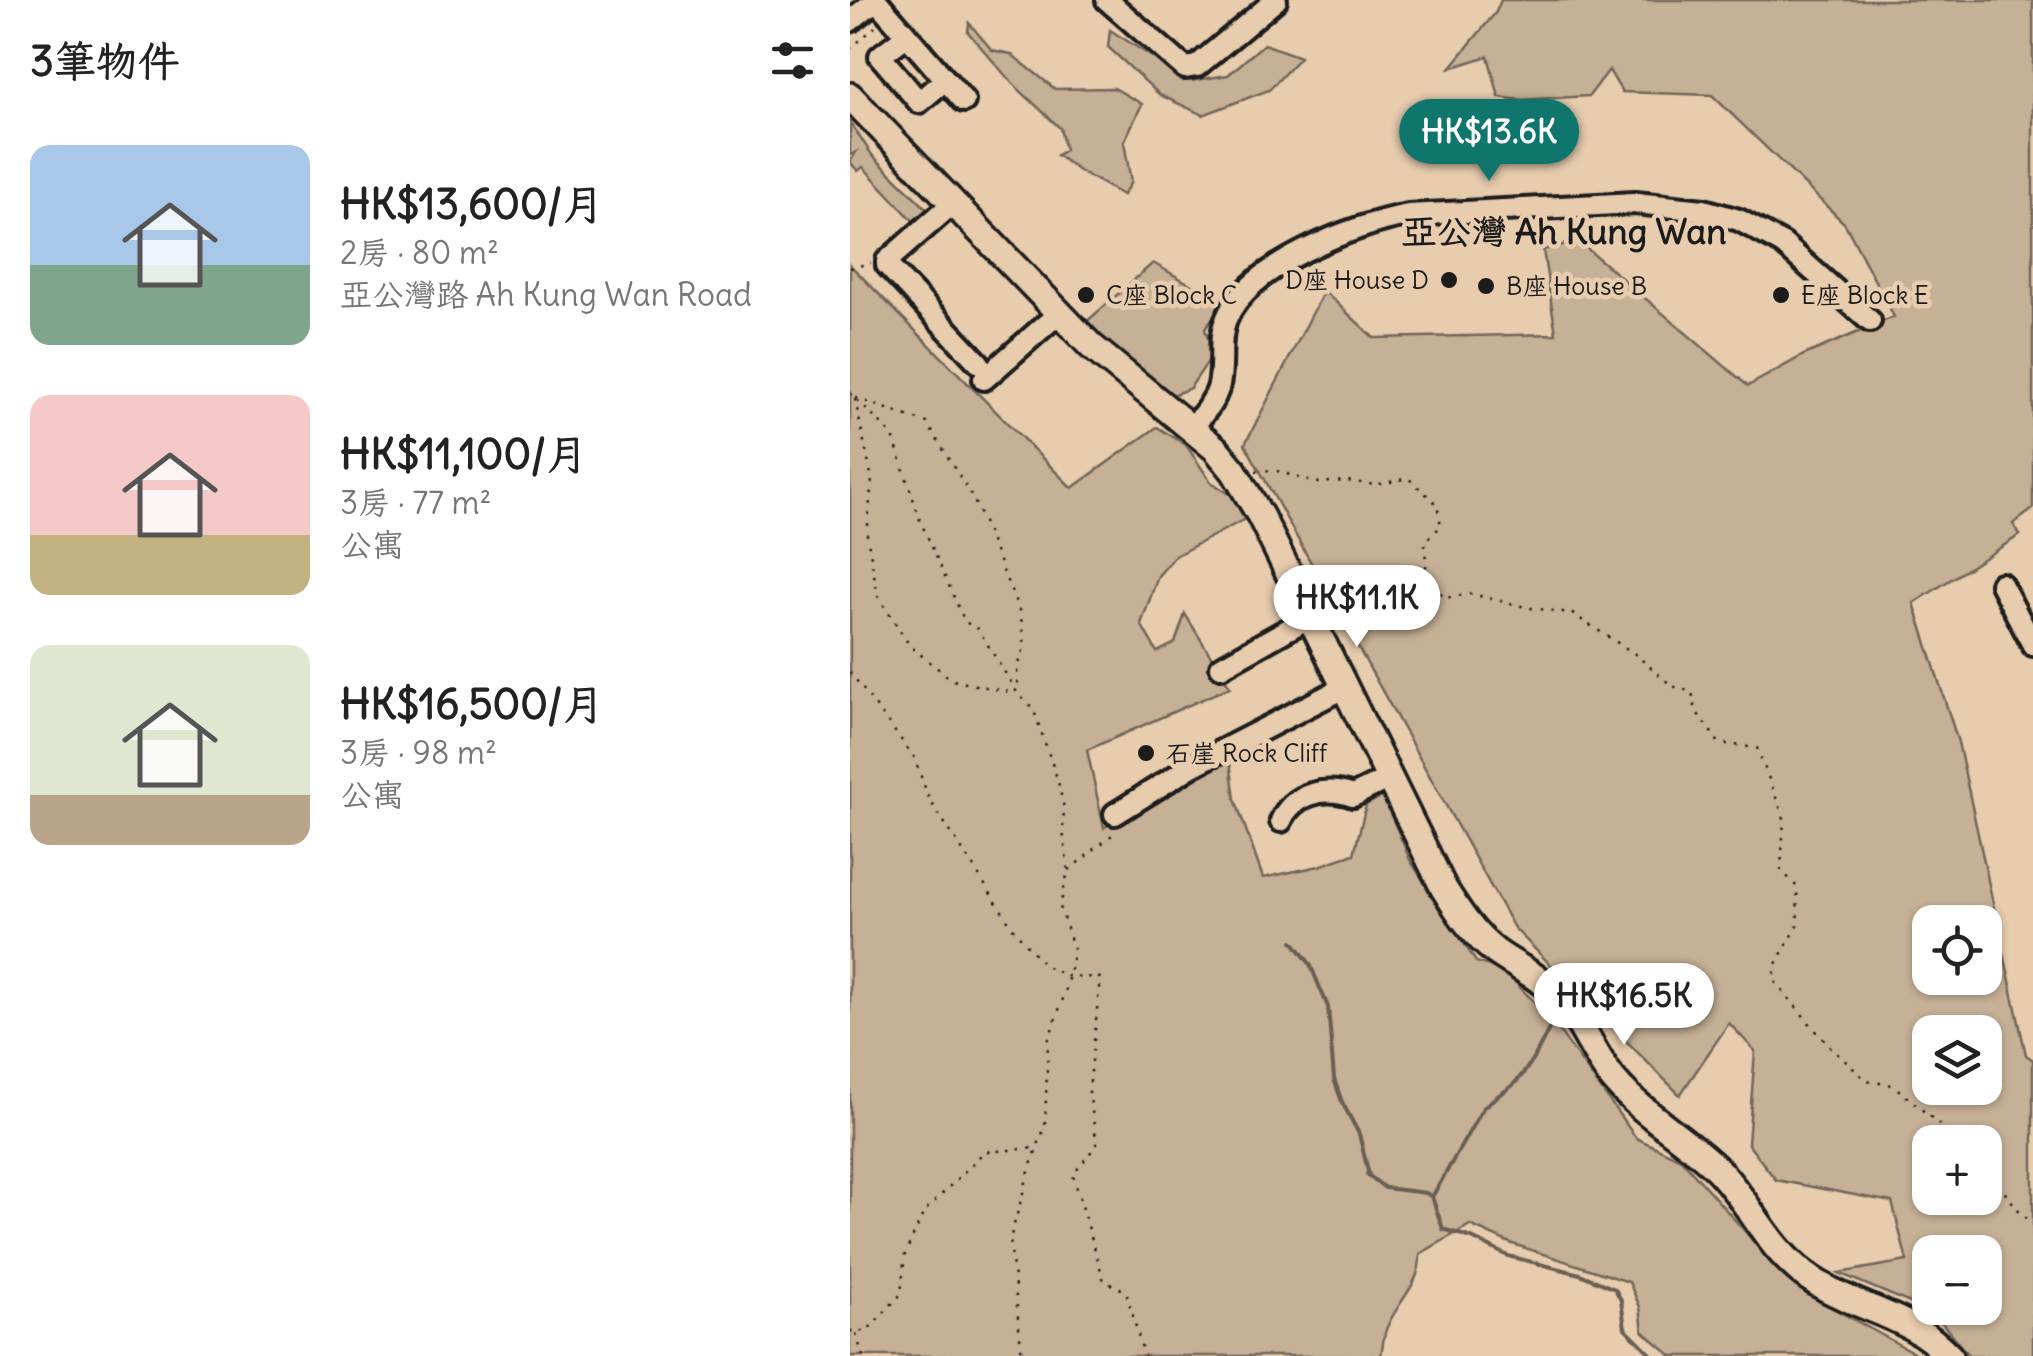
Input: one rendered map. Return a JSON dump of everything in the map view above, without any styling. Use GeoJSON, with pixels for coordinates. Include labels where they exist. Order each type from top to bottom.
{"type":"FeatureCollection","features":[{"type":"Feature","properties":{"kind":"main road"},"geometry":{"type":"LineString","coordinates":[[850,96],[1106,360],[1192,427],[1242,482],[1461,915],[1488,945],[1536,976],[1569,1007],[1602,1065],[1620,1087],[1716,1168],[1764,1234],[1794,1266],[1838,1295],[1908,1323],[1929,1336],[1949,1356]]}},
{"type":"Feature","properties":{"kind":"street"},"geometry":{"type":"LineString","coordinates":[[850,21],[876,0],[964,101]]}},
{"type":"Feature","properties":{"kind":"street"},"geometry":{"type":"LineString","coordinates":[[1107,0],[1185,68],[1198,66],[1276,0]]}},
{"type":"Feature","properties":{"kind":"street"},"geometry":{"type":"LineString","coordinates":[[906,36],[880,56],[919,102],[945,80]]}},
{"type":"Feature","properties":{"kind":"street"},"geometry":{"type":"LineString","coordinates":[[952,204],[887,261],[889,270],[982,371],[1059,313]]}},
{"type":"Feature","properties":{"kind":"street"},"geometry":{"type":"LineString","coordinates":[[1192,427],[1217,392],[1222,332],[1229,313],[1248,291],[1290,258],[1341,233],[1408,215],[1664,204],[1704,210],[1752,225],[1796,253],[1842,309],[1870,321]]}},
{"type":"Feature","properties":{"kind":"street"},"geometry":{"type":"LineString","coordinates":[[1290,258],[1298,243],[1308,236],[1325,234],[1358,211]]}},
{"type":"Feature","properties":{"kind":"street"},"geometry":{"type":"LineString","coordinates":[[2001,584],[2033,645]]}},
{"type":"Feature","properties":{"kind":"street"},"geometry":{"type":"LineString","coordinates":[[1220,667],[1310,618]]}},
{"type":"Feature","properties":{"kind":"street"},"geometry":{"type":"LineString","coordinates":[[1115,814],[1192,766],[1345,687]]}},
{"type":"Feature","properties":{"kind":"street"},"geometry":{"type":"LineString","coordinates":[[1281,822],[1286,809],[1307,795],[1338,790],[1353,796],[1389,778]]}},
{"type":"Feature","properties":{"kind":"path"},"geometry":{"type":"LineString","coordinates":[[850,268],[887,261]]}},
{"type":"Feature","properties":{"kind":"path"},"geometry":{"type":"LineString","coordinates":[[850,393],[892,436],[920,520],[965,622],[978,629],[1039,722],[1064,808],[1068,871],[1060,907],[1074,950],[1048,1041],[1045,1126],[1010,1238],[1022,1356]]}},
{"type":"Feature","properties":{"kind":"path"},"geometry":{"type":"LineString","coordinates":[[854,398],[926,423],[973,498],[1021,615],[1024,648],[1017,668],[1018,694]]}},
{"type":"Feature","properties":{"kind":"path"},"geometry":{"type":"LineString","coordinates":[[854,398],[872,479],[867,535],[878,596],[910,646],[952,680],[1018,694]]}},
{"type":"Feature","properties":{"kind":"path"},"geometry":{"type":"LineString","coordinates":[[1246,471],[1274,470],[1316,483],[1347,481],[1376,486],[1408,478],[1437,504],[1441,526],[1425,541],[1426,567],[1444,598],[1470,594],[1571,613],[1634,654],[1672,686],[1692,692],[1696,711],[1719,743],[1757,748],[1784,818],[1781,870],[1796,887],[1798,926],[1774,969],[1776,983],[1828,1045],[1867,1081],[1893,1086],[1940,1125]]}},
{"type":"Feature","properties":{"kind":"path"},"geometry":{"type":"LineString","coordinates":[[850,672],[914,757],[929,799],[1015,931],[1045,966],[1068,976],[1100,978],[1090,1092],[1097,1144],[1073,1175],[1104,1281],[1126,1291],[1144,1356]]}},
{"type":"Feature","properties":{"kind":"path"},"geometry":{"type":"LineString","coordinates":[[1068,871],[1119,829],[1115,814]]}},
{"type":"Feature","properties":{"kind":"path"},"geometry":{"type":"LineString","coordinates":[[863,1356],[852,1331],[868,1331],[902,1294],[905,1254],[924,1212],[984,1152],[1036,1148]]}},
{"type":"Feature","properties":{"kind":"path"},"geometry":{"type":"LineString","coordinates":[[2002,1189],[2033,1222]]}},
{"type":"Feature","properties":{"kind":"shaded area"},"geometry":{"type":"Polygon","coordinates":[[[1501,0],[2033,0],[2033,509],[2013,524],[2020,535],[1914,603],[1958,742],[1993,905],[1912,905],[1912,995],[2002,995],[2002,945],[2026,1055],[2033,1060],[2033,1356],[1969,1356],[1944,1325],[2002,1325],[2002,1235],[1912,1235],[1912,1304],[1839,1273],[1907,1261],[1892,1202],[1776,1180],[1748,1144],[1755,1051],[1729,1023],[1680,1095],[1514,928],[1245,444],[1324,291],[1374,338],[1556,334],[1543,250],[1578,241],[1748,386],[1804,355],[1894,317],[1845,224],[1712,95],[1622,92],[1609,70],[1589,96],[1520,100],[1499,97],[1488,56],[1450,68],[1496,12],[1501,0]]]}},
{"type":"Feature","properties":{"kind":"shaded area"},"geometry":{"type":"Polygon","coordinates":[[[969,23],[992,50],[1011,54],[1055,89],[1114,88],[1142,104],[1124,142],[1131,182],[1123,195],[1057,155],[1065,150],[1060,128],[1012,83],[968,32],[969,23]]]}},
{"type":"Feature","properties":{"kind":"shaded area"},"geometry":{"type":"Polygon","coordinates":[[[1110,30],[1190,81],[1228,75],[1264,44],[1300,57],[1269,90],[1203,115],[1160,95],[1108,47],[1110,30]]]}},
{"type":"Feature","properties":{"kind":"shaded area"},"geometry":{"type":"Polygon","coordinates":[[[850,122],[872,155],[932,214],[918,226],[863,167],[858,171],[850,162],[856,152],[850,155],[850,122]]]}},
{"type":"Feature","properties":{"kind":"shaded area"},"geometry":{"type":"Polygon","coordinates":[[[1153,263],[1223,303],[1205,329],[1213,354],[1190,388],[1168,397],[1084,324],[1153,263]]]}},
{"type":"Feature","properties":{"kind":"shaded area"},"geometry":{"type":"Polygon","coordinates":[[[850,265],[1072,488],[1157,427],[1186,445],[1211,482],[1231,495],[1245,519],[1175,556],[1158,576],[1141,624],[1157,652],[1175,643],[1185,614],[1230,687],[1087,750],[1104,828],[1146,798],[1229,754],[1235,799],[1263,878],[1354,854],[1366,805],[1383,796],[1410,860],[1476,962],[1503,970],[1550,1018],[1636,1138],[1681,1159],[1772,1262],[1818,1300],[1920,1356],[1672,1356],[1643,1331],[1640,1307],[1629,1282],[1510,1243],[1470,1225],[1420,1254],[1413,1283],[1386,1328],[1381,1356],[850,1356],[850,265]]]}},
{"type":"Feature","properties":{"kind":"waterway"},"geometry":{"type":"LineString","coordinates":[[1293,941],[1310,964],[1328,1007],[1334,1079],[1359,1134],[1369,1175]]}},
{"type":"Feature","properties":{"kind":"waterway"},"geometry":{"type":"LineString","coordinates":[[1432,1197],[1483,1108],[1519,1078],[1549,1029]]}},
{"type":"Feature","properties":{"kind":"waterway"},"geometry":{"type":"LineString","coordinates":[[1367,1174],[1385,1188],[1432,1197],[1443,1229],[1508,1256],[1580,1274],[1615,1289],[1621,1300],[1625,1328],[1653,1356]]}},
{"type":"Feature","properties":{"kind":"place","name":"D座 House D"},"geometry":{"type":"Point","coordinates":[1449,280]}},
{"type":"Feature","properties":{"kind":"place","name":"B座 House B"},"geometry":{"type":"Point","coordinates":[1486,286]}},
{"type":"Feature","properties":{"kind":"place","name":"C座 Block C"},"geometry":{"type":"Point","coordinates":[1086,295]}},
{"type":"Feature","properties":{"kind":"place","name":"E座 Block E"},"geometry":{"type":"Point","coordinates":[1781,295]}},
{"type":"Feature","properties":{"kind":"place","name":"石崖 Rock Cliff"},"geometry":{"type":"Point","coordinates":[1146,753]}},
{"type":"Feature","properties":{"kind":"district","name":"亞公灣 Ah Kung Wan"},"geometry":{"type":"Point","coordinates":[1564,232]}}]}
